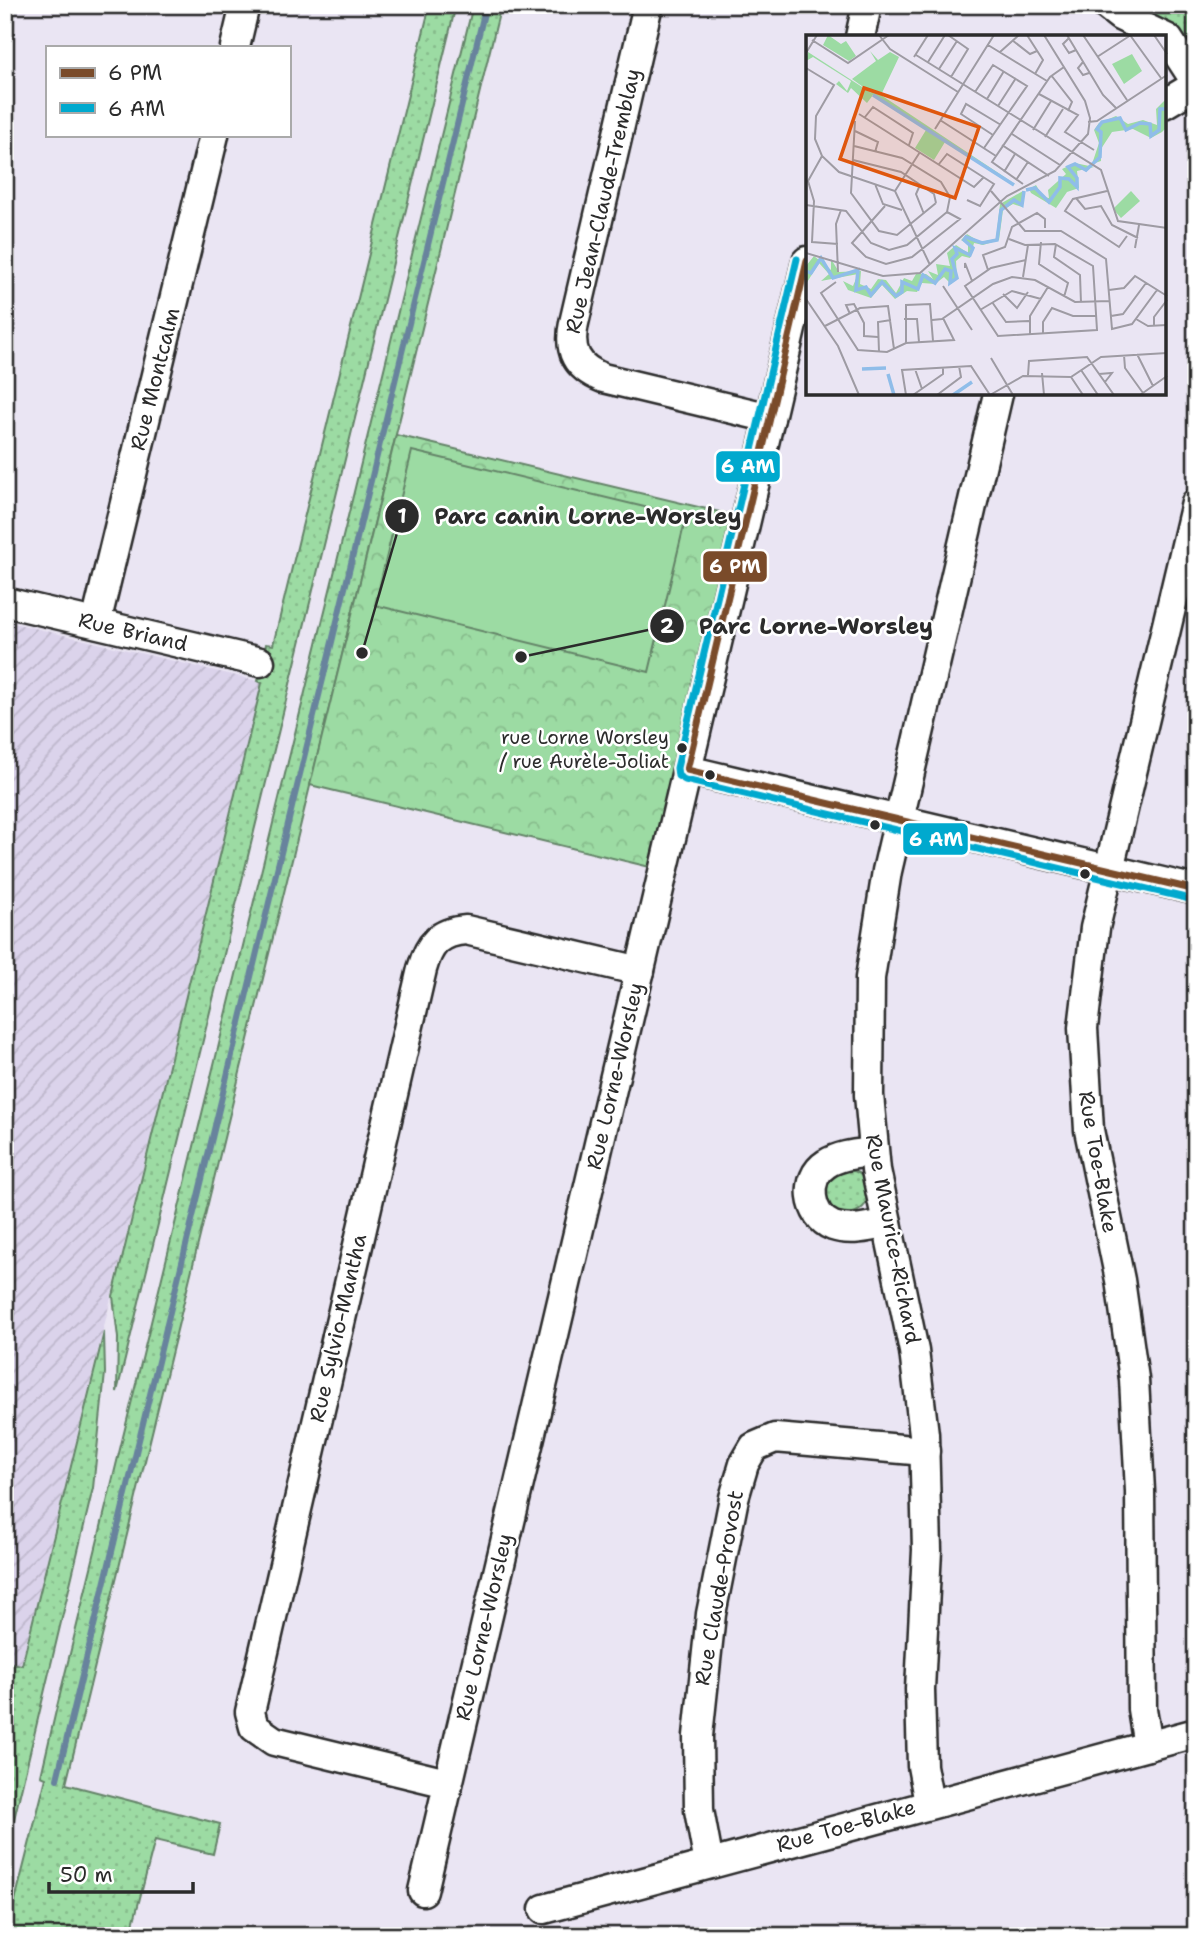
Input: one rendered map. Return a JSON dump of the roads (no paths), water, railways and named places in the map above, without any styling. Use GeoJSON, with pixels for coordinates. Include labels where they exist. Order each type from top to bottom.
{"type":"FeatureCollection","features":[{"type":"Feature","properties":{"kind":"street"},"geometry":{"type":"LineString","coordinates":[[235,46],[245,5]]}},
{"type":"Feature","properties":{"kind":"street","name":"Rue Jean-Claude-Tremblay"},"geometry":{"type":"LineString","coordinates":[[648,5],[574,323],[573,354],[583,368],[603,378],[770,418]]}},
{"type":"Feature","properties":{"kind":"street"},"geometry":{"type":"LineString","coordinates":[[860,35],[867,5]]}},
{"type":"Feature","properties":{"kind":"street"},"geometry":{"type":"LineString","coordinates":[[1106,5],[1120,16],[1160,35]]}},
{"type":"Feature","properties":{"kind":"street"},"geometry":{"type":"LineString","coordinates":[[1166,38],[1196,83],[1166,103]]}},
{"type":"Feature","properties":{"kind":"street","name":"Rue Montcalm"},"geometry":{"type":"LineString","coordinates":[[96,623],[214,136]]}},
{"type":"Feature","properties":{"kind":"street","name":"Rue Lorne-Worsley"},"geometry":{"type":"LineString","coordinates":[[424,1891],[447,1783],[806,265]]}},
{"type":"Feature","properties":{"kind":"street","name":"Rue Maurice-Richard"},"geometry":{"type":"LineString","coordinates":[[929,1803],[922,1766],[920,1689],[927,1550],[925,1451],[914,1351],[873,1152],[868,1061],[870,978],[882,895],[998,396]]}},
{"type":"Feature","properties":{"kind":"street","name":"Rue Toe-Blake"},"geometry":{"type":"LineString","coordinates":[[1148,1746],[1142,1709],[1140,1491],[1134,1379],[1120,1280],[1093,1153],[1084,1080],[1083,1028],[1087,979],[1109,868],[1185,599],[1196,503]]}},
{"type":"Feature","properties":{"kind":"street","name":"Rue Briand"},"geometry":{"type":"LineString","coordinates":[[5,602],[260,662]]}},
{"type":"Feature","properties":{"kind":"street"},"geometry":{"type":"LineString","coordinates":[[687,770],[1196,890]]}},
{"type":"Feature","properties":{"kind":"street","name":"Rue Sylvio-Mantha"},"geometry":{"type":"LineString","coordinates":[[447,1783],[274,1741],[254,1727],[250,1712],[420,980],[426,956],[436,939],[448,932],[466,930],[640,971]]}},
{"type":"Feature","properties":{"kind":"street"},"geometry":{"type":"LineString","coordinates":[[873,1152],[837,1158],[823,1166],[814,1179],[814,1204],[822,1218],[834,1226],[863,1227],[887,1223]]}},
{"type":"Feature","properties":{"kind":"street","name":"Rue Claude-Provost"},"geometry":{"type":"LineString","coordinates":[[709,1864],[699,1810],[700,1696],[722,1552],[739,1478],[749,1454],[760,1443],[775,1438],[925,1451]]}},
{"type":"Feature","properties":{"kind":"street","name":"Rue Toe-Blake"},"geometry":{"type":"LineString","coordinates":[[544,1909],[1196,1733]]}},
{"type":"Feature","properties":{"kind":"waterway"},"geometry":{"type":"LineString","coordinates":[[57,1779],[486,5]]}},
{"type":"Feature","properties":{"kind":"place","name":"Parc canin Lorne-Worsley"},"geometry":{"type":"Point","coordinates":[362,653]}},
{"type":"Feature","properties":{"kind":"place","name":"Parc Lorne-Worsley"},"geometry":{"type":"Point","coordinates":[521,657]}},
{"type":"Feature","properties":{"kind":"place","name":"rue Lorne Worsley / rue Aurèle-Joliat"},"geometry":{"type":"Point","coordinates":[682,748]}}]}
